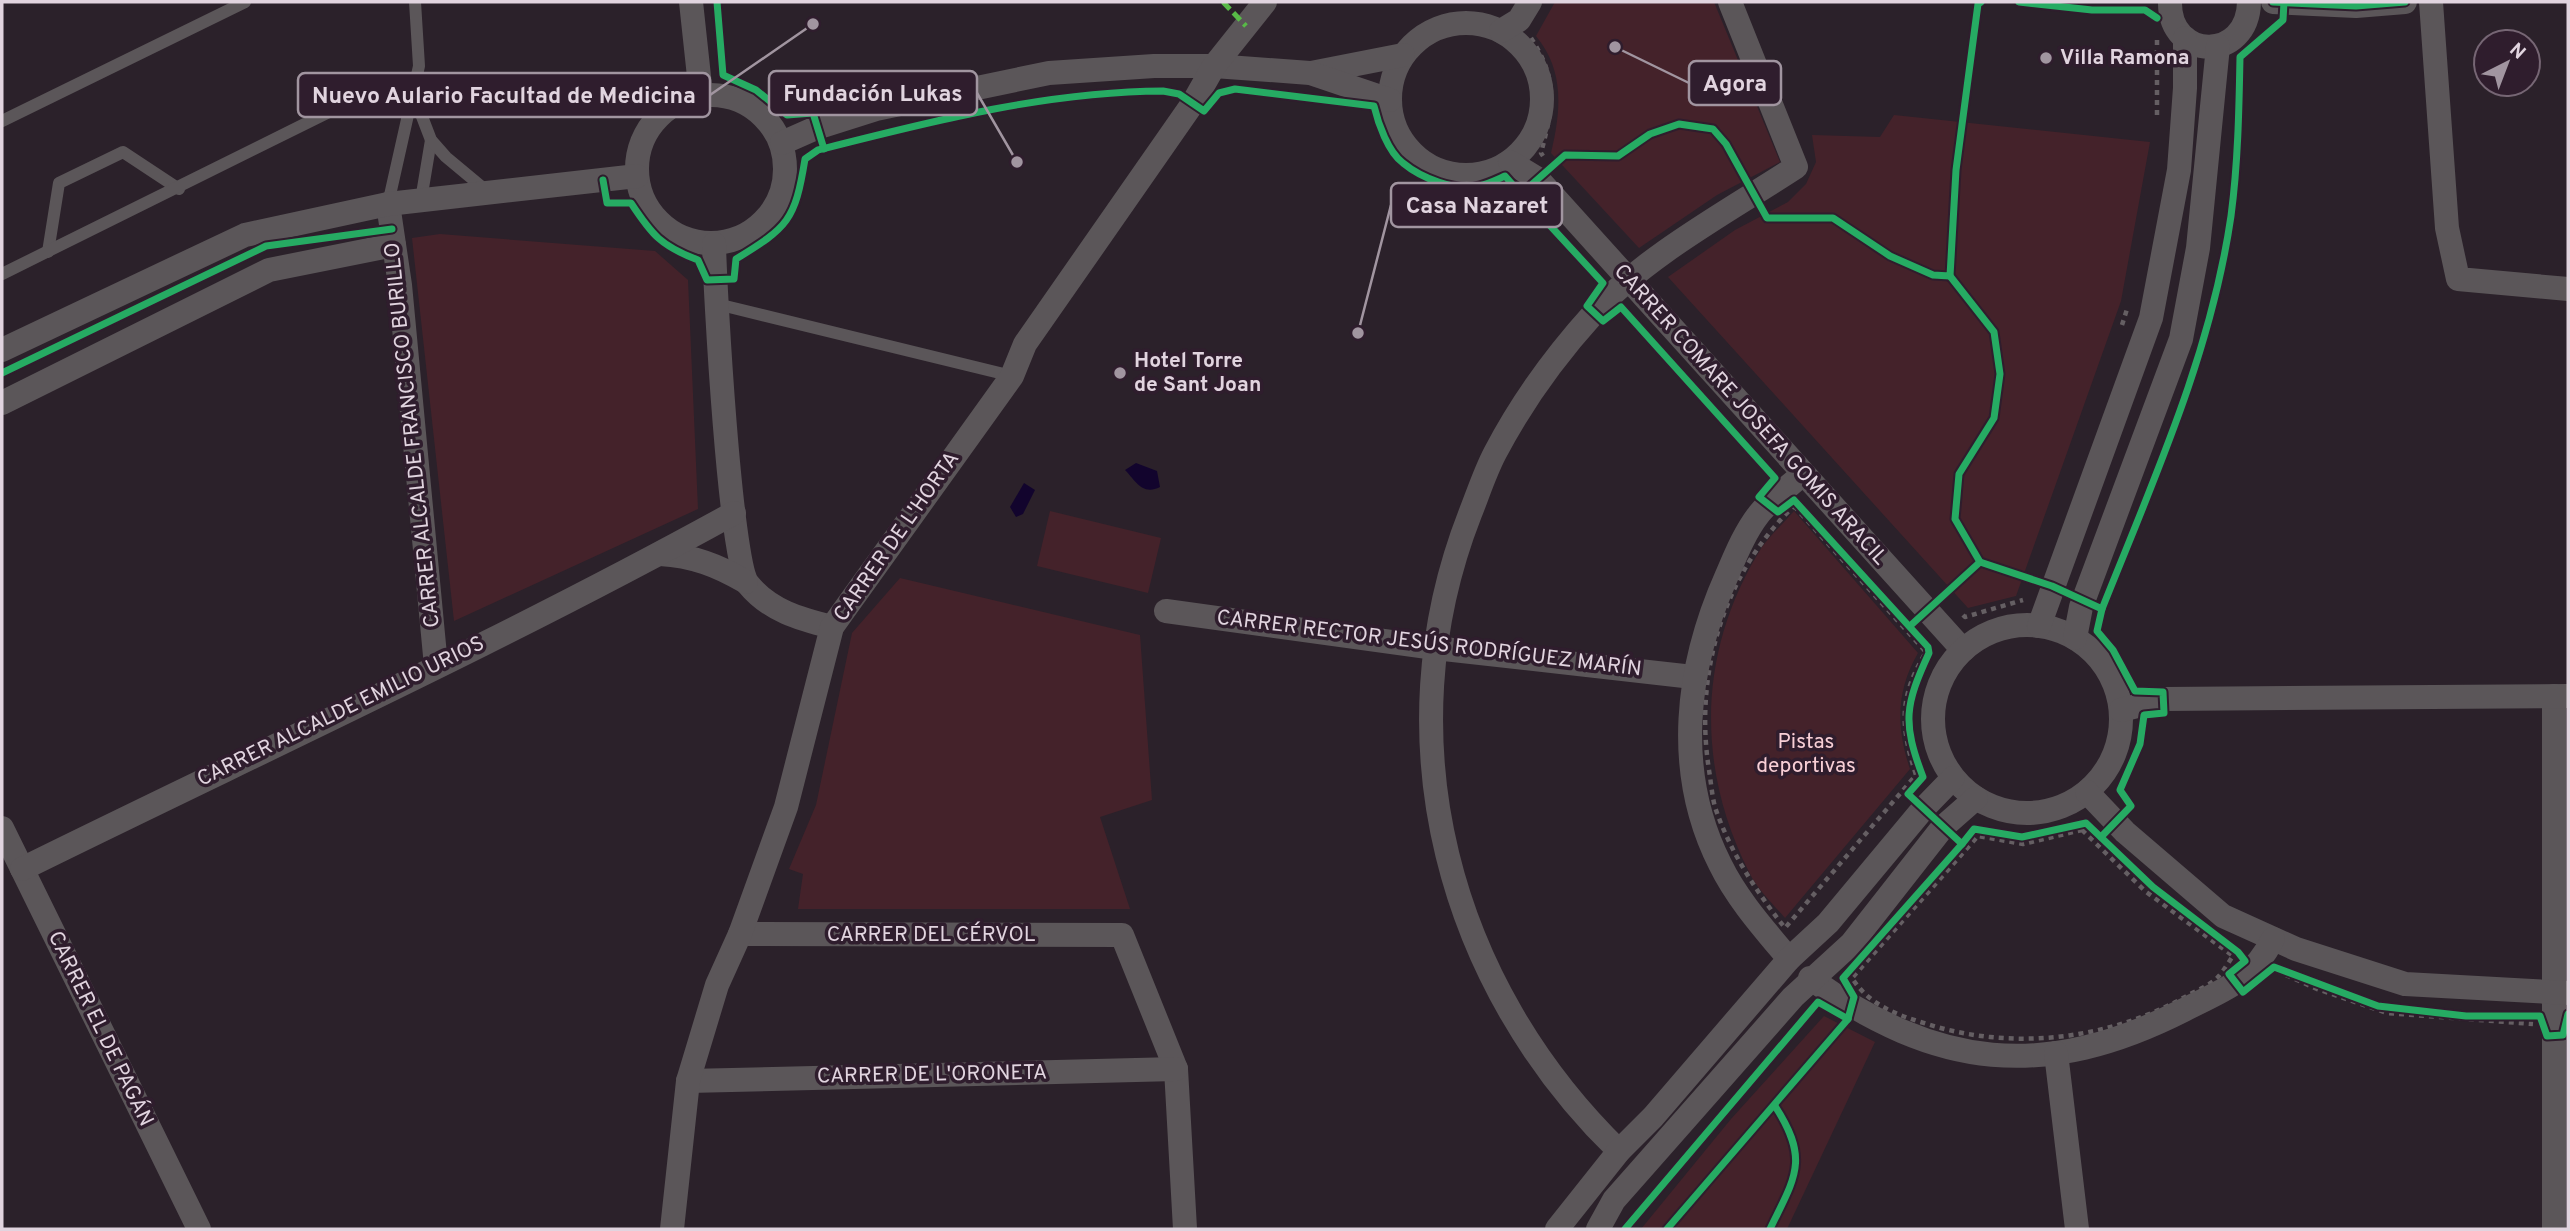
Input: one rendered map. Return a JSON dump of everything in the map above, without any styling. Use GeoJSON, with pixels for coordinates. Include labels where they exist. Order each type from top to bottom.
{"type":"FeatureCollection","features":[{"type":"Feature","properties":{"kind":"street"},"geometry":{"type":"LineString","coordinates":[[691,2],[701,95]]}},
{"type":"Feature","properties":{"kind":"street","name":"CARRER DE L'HORTA"},"geometry":{"type":"LineString","coordinates":[[672,1229],[688,1081],[717,985],[740,934],[786,807],[832,627],[1012,376],[1025,344],[1193,103],[1214,66],[1265,2]]}},
{"type":"Feature","properties":{"kind":"street"},"geometry":{"type":"LineString","coordinates":[[1619,1151],[1575,1106],[1519,1031],[1469,930],[1435,795],[1431,720],[1435,648],[1461,538],[1494,454],[1543,376],[1594,313],[1627,279],[1796,167],[1730,2]]}},
{"type":"Feature","properties":{"kind":"street"},"geometry":{"type":"LineString","coordinates":[[2170,2],[2174,24],[2185,38],[2203,46],[2218,46],[2238,36],[2245,26],[2249,2]]}},
{"type":"Feature","properties":{"kind":"street"},"geometry":{"type":"LineString","coordinates":[[2273,2],[2356,6],[2405,2]]}},
{"type":"Feature","properties":{"kind":"street"},"geometry":{"type":"LineString","coordinates":[[2431,2],[2447,228],[2458,279],[2568,289]]}},
{"type":"Feature","properties":{"kind":"street"},"geometry":{"type":"LineString","coordinates":[[1464,22],[1521,24],[1543,92],[1542,115],[1534,136],[1518,154],[1480,174],[1457,175],[1435,169],[1416,156],[1401,139],[1392,118],[1390,100],[1393,76],[1403,55],[1420,38],[1441,27],[1464,22]]}},
{"type":"Feature","properties":{"kind":"street"},"geometry":{"type":"LineString","coordinates":[[2039,626],[2151,318],[2179,170],[2185,88],[2185,38]]}},
{"type":"Feature","properties":{"kind":"street"},"geometry":{"type":"LineString","coordinates":[[2075,638],[2081,607],[2180,339],[2198,248],[2218,46]]}},
{"type":"Feature","properties":{"kind":"street"},"geometry":{"type":"LineString","coordinates":[[1310,73],[1403,55]]}},
{"type":"Feature","properties":{"kind":"street"},"geometry":{"type":"LineString","coordinates":[[782,144],[816,128],[876,109],[1049,73],[1154,66],[1214,66],[1310,73],[1390,100]]}},
{"type":"Feature","properties":{"kind":"street"},"geometry":{"type":"LineString","coordinates":[[701,95],[738,99],[757,110],[771,125],[782,144],[786,168],[783,192],[771,214],[756,229],[737,239],[714,244],[694,241],[673,233],[655,218],[643,198],[637,176],[642,144],[658,116],[676,103],[701,95]]}},
{"type":"Feature","properties":{"kind":"street","name":"CARRER COMARE JOSEFA GOMIS ARACIL"},"geometry":{"type":"LineString","coordinates":[[1518,154],[1546,173],[1627,279],[1963,650]]}},
{"type":"Feature","properties":{"kind":"street"},"geometry":{"type":"LineString","coordinates":[[2,350],[245,234],[388,204],[637,176]]}},
{"type":"Feature","properties":{"kind":"street","name":"CARRER ALCALDE FRANCISCO BURILLO"},"geometry":{"type":"LineString","coordinates":[[388,204],[436,666]]}},
{"type":"Feature","properties":{"kind":"street"},"geometry":{"type":"LineString","coordinates":[[714,244],[734,513],[746,582]]}},
{"type":"Feature","properties":{"kind":"street"},"geometry":{"type":"LineString","coordinates":[[2,402],[269,270],[394,245]]}},
{"type":"Feature","properties":{"kind":"street"},"geometry":{"type":"LineString","coordinates":[[1789,959],[1750,912],[1720,864],[1702,819],[1691,764],[1689,713],[1693,677],[1719,593],[1743,538],[1769,505],[1803,474]]}},
{"type":"Feature","properties":{"kind":"street","name":"CARRER ALCALDE EMILIO URIOS"},"geometry":{"type":"LineString","coordinates":[[22,869],[436,666],[660,554],[734,513]]}},
{"type":"Feature","properties":{"kind":"street"},"geometry":{"type":"LineString","coordinates":[[660,554],[689,556],[714,564],[746,582],[769,605],[795,617],[832,627]]}},
{"type":"Feature","properties":{"kind":"street","name":"CARRER RECTOR JESÚS RODRÍGUEZ MARÍN"},"geometry":{"type":"LineString","coordinates":[[1166,611],[1435,648],[1693,677]]}},
{"type":"Feature","properties":{"kind":"street"},"geometry":{"type":"LineString","coordinates":[[2039,626],[2075,638],[2107,669],[2121,710],[2119,740],[2108,768],[2087,792],[2063,807],[2033,813],[2003,810],[1976,798],[1953,778],[1938,746],[1933,712],[1938,689],[1948,668],[1963,650],[1998,629],[2039,626]]}},
{"type":"Feature","properties":{"kind":"street"},"geometry":{"type":"LineString","coordinates":[[2121,710],[2165,699],[2561,696],[2561,993],[2547,1030],[2554,1229]]}},
{"type":"Feature","properties":{"kind":"street"},"geometry":{"type":"LineString","coordinates":[[1557,1229],[1619,1151],[1653,1117],[1789,959],[1828,923],[1923,808],[1953,778]]}},
{"type":"Feature","properties":{"kind":"street"},"geometry":{"type":"LineString","coordinates":[[2087,792],[2125,832],[2223,916],[2296,949],[2405,984],[2561,993]]}},
{"type":"Feature","properties":{"kind":"street"},"geometry":{"type":"LineString","coordinates":[[1598,1229],[1619,1194],[1810,978],[1852,943],[1943,827],[1976,798]]}},
{"type":"Feature","properties":{"kind":"street","name":"CARRER EL DE PAGÁN"},"geometry":{"type":"LineString","coordinates":[[2,828],[199,1229]]}},
{"type":"Feature","properties":{"kind":"street","name":"CARRER DEL CÉRVOL"},"geometry":{"type":"LineString","coordinates":[[740,934],[1122,935],[1176,1069]]}},
{"type":"Feature","properties":{"kind":"street"},"geometry":{"type":"LineString","coordinates":[[1810,978],[1853,1009],[1902,1033],[1955,1048],[2016,1058],[2091,1048],[2148,1028],[2239,971],[2259,965],[2273,939]]}},
{"type":"Feature","properties":{"kind":"street"},"geometry":{"type":"LineString","coordinates":[[2056,1053],[2077,1229]]}},
{"type":"Feature","properties":{"kind":"street"},"geometry":{"type":"LineString","coordinates":[[1176,1069],[1185,1229]]}},
{"type":"Feature","properties":{"kind":"street","name":"CARRER DE L'ORONETA"},"geometry":{"type":"LineString","coordinates":[[688,1081],[1176,1069]]}},
{"type":"Feature","properties":{"kind":"lane"},"geometry":{"type":"LineString","coordinates":[[2,121],[246,2]]}},
{"type":"Feature","properties":{"kind":"lane"},"geometry":{"type":"LineString","coordinates":[[388,204],[419,66],[415,2]]}},
{"type":"Feature","properties":{"kind":"lane"},"geometry":{"type":"LineString","coordinates":[[414,93],[432,140],[446,157],[489,192]]}},
{"type":"Feature","properties":{"kind":"lane"},"geometry":{"type":"LineString","coordinates":[[2,274],[180,189],[345,104],[414,93]]}},
{"type":"Feature","properties":{"kind":"lane"},"geometry":{"type":"LineString","coordinates":[[421,200],[432,140]]}},
{"type":"Feature","properties":{"kind":"lane"},"geometry":{"type":"LineString","coordinates":[[48,252],[59,183],[112,157],[123,152],[180,189]]}},
{"type":"Feature","properties":{"kind":"lane"},"geometry":{"type":"LineString","coordinates":[[717,304],[1012,376]]}},
{"type":"Feature","properties":{"kind":"path"},"geometry":{"type":"LineString","coordinates":[[1521,24],[1530,36],[1550,78],[1552,111],[1541,153],[1546,173]]}},
{"type":"Feature","properties":{"kind":"path"},"geometry":{"type":"LineString","coordinates":[[2157,32],[2158,127]]}},
{"type":"Feature","properties":{"kind":"path"},"geometry":{"type":"LineString","coordinates":[[2118,337],[2129,302]]}},
{"type":"Feature","properties":{"kind":"path"},"geometry":{"type":"LineString","coordinates":[[1769,505],[1778,512],[1794,499],[1928,647],[1929,653],[1908,704],[1909,729],[1923,777],[1908,794],[1923,808]]}},
{"type":"Feature","properties":{"kind":"path"},"geometry":{"type":"LineString","coordinates":[[1794,506],[1925,648],[1903,699],[1904,730],[1916,775],[1784,928],[1734,854],[1714,806],[1703,701],[1723,614],[1740,576],[1762,539],[1794,506]]}},
{"type":"Feature","properties":{"kind":"path"},"geometry":{"type":"LineString","coordinates":[[1957,607],[1965,617],[2022,602],[2025,594]]}},
{"type":"Feature","properties":{"kind":"path"},"geometry":{"type":"LineString","coordinates":[[1853,1009],[1854,997],[1843,978],[1974,829],[2022,837],[2086,822],[2239,971]]}},
{"type":"Feature","properties":{"kind":"path"},"geometry":{"type":"LineString","coordinates":[[2082,831],[2145,891],[2233,956],[2216,979],[2169,1006],[2099,1030],[2046,1038],[1990,1038],[1949,1031],[1893,1014],[1862,994],[1852,978],[1978,836],[2023,844],[2082,831]]}},
{"type":"Feature","properties":{"kind":"path"},"geometry":{"type":"LineString","coordinates":[[2264,976],[2274,967],[2378,1006],[2466,1016],[2540,1016],[2547,1036],[2547,1030],[2468,1021],[2387,1013],[2318,989],[2268,967]]}},
{"type":"Feature","properties":{"kind":"green space"},"geometry":{"type":"Polygon","coordinates":[[[1555,2],[1714,2],[1780,162],[1717,195],[1639,248],[1551,153],[1557,122],[1558,92],[1552,63],[1536,36],[1555,2]]]}},
{"type":"Feature","properties":{"kind":"green space"},"geometry":{"type":"Polygon","coordinates":[[[1894,115],[2150,142],[2121,301],[2016,596],[1968,608],[1668,277],[1735,230],[1788,202],[1806,184],[1816,162],[1812,135],[1880,137],[1894,115]]]}},
{"type":"Feature","properties":{"kind":"green space"},"geometry":{"type":"Polygon","coordinates":[[[440,234],[655,251],[688,280],[698,509],[454,621],[412,238],[440,234]]]}},
{"type":"Feature","properties":{"kind":"green space"},"geometry":{"type":"Polygon","coordinates":[[[1050,511],[1161,538],[1148,593],[1037,566],[1050,511]]]}},
{"type":"Feature","properties":{"kind":"green space","name":"Pistas deportivas"},"geometry":{"type":"Polygon","coordinates":[[[1794,511],[1918,653],[1905,681],[1900,710],[1902,738],[1910,769],[1785,918],[1752,878],[1731,831],[1719,790],[1711,708],[1716,666],[1725,626],[1741,586],[1762,547],[1794,511]]]}},
{"type":"Feature","properties":{"kind":"green space"},"geometry":{"type":"Polygon","coordinates":[[[900,578],[1140,635],[1152,800],[1100,817],[1130,909],[798,909],[803,874],[789,869],[816,805],[852,633],[900,578]]]}},
{"type":"Feature","properties":{"kind":"green space"},"geometry":{"type":"Polygon","coordinates":[[[1824,1016],[1875,1042],[1787,1229],[1641,1229],[1731,1119],[1824,1016]]]}},
{"type":"Feature","properties":{"kind":"shaded area"},"geometry":{"type":"Polygon","coordinates":[[[1136,463],[1157,471],[1160,487],[1148,490],[1136,482],[1125,470],[1136,463]]]}},
{"type":"Feature","properties":{"kind":"shaded area"},"geometry":{"type":"Polygon","coordinates":[[[1024,483],[1035,490],[1023,514],[1016,517],[1010,507],[1024,483]]]}},
{"type":"Feature","properties":{"kind":"marked path"},"geometry":{"type":"LineString","coordinates":[[1223,2],[1246,26]]}},
{"type":"Feature","properties":{"kind":"cycle path"},"geometry":{"type":"LineString","coordinates":[[717,2],[723,75],[756,90],[787,115],[813,113],[824,149]]}},
{"type":"Feature","properties":{"kind":"cycle path"},"geometry":{"type":"LineString","coordinates":[[603,180],[607,203],[631,203],[658,238],[675,250],[698,260],[707,280],[734,279],[736,259],[767,239],[786,220],[797,196],[805,159],[818,150],[989,110],[1075,97],[1163,91],[1179,94],[1204,111],[1219,93],[1235,89],[1374,106],[1388,145],[1410,169],[1439,182],[1460,187],[1479,186],[1505,176],[1521,194],[1565,155],[1618,156],[1650,134],[1679,124],[1713,129],[1726,144],[1767,218],[1833,218],[1890,256],[1933,275],[1950,276],[1956,170],[1978,4],[1981,2]]}},
{"type":"Feature","properties":{"kind":"cycle path"},"geometry":{"type":"LineString","coordinates":[[2019,2],[2092,10],[2145,10],[2157,18]]}},
{"type":"Feature","properties":{"kind":"cycle path"},"geometry":{"type":"LineString","coordinates":[[2273,2],[2356,6],[2405,2]]}},
{"type":"Feature","properties":{"kind":"cycle path"},"geometry":{"type":"LineString","coordinates":[[1950,276],[1994,332],[2000,374],[1994,418],[1959,474],[1955,519],[1980,562],[2052,586],[2102,609],[2160,465],[2210,318],[2231,216],[2238,136],[2240,57],[2283,20],[2284,2]]}},
{"type":"Feature","properties":{"kind":"cycle path"},"geometry":{"type":"LineString","coordinates":[[1521,194],[1603,283],[1587,306],[1603,321],[1621,307],[1775,478],[1759,497],[1778,512],[1794,500],[1928,647],[1929,653],[1915,687],[1909,714],[1912,742],[1923,777],[1908,794],[1962,844],[1974,829],[2022,837],[2086,823],[2153,887],[2238,952],[2245,961],[2229,974],[2243,992],[2274,967],[2378,1006],[2466,1016],[2540,1016],[2547,1036],[2563,1035],[2568,1014]]}},
{"type":"Feature","properties":{"kind":"cycle path"},"geometry":{"type":"LineString","coordinates":[[2,373],[266,246],[392,229]]}},
{"type":"Feature","properties":{"kind":"cycle path"},"geometry":{"type":"LineString","coordinates":[[1910,626],[1980,562]]}},
{"type":"Feature","properties":{"kind":"cycle path"},"geometry":{"type":"LineString","coordinates":[[2101,837],[2131,806],[2120,790],[2140,744],[2144,715],[2164,713],[2163,692],[2135,691],[2113,650],[2097,631],[2102,609]]}},
{"type":"Feature","properties":{"kind":"cycle path"},"geometry":{"type":"LineString","coordinates":[[1625,1229],[1818,1002],[1848,1019],[1854,997],[1843,978],[1962,844]]}},
{"type":"Feature","properties":{"kind":"cycle path"},"geometry":{"type":"LineString","coordinates":[[1667,1229],[1848,1019]]}},
{"type":"Feature","properties":{"kind":"cycle path"},"geometry":{"type":"LineString","coordinates":[[1770,1229],[1792,1181],[1795,1168],[1792,1141],[1775,1106]]}},
{"type":"Feature","properties":{"kind":"place","name":"Nuevo Aulario Facultad de Medicina"},"geometry":{"type":"Point","coordinates":[813,24]}},
{"type":"Feature","properties":{"kind":"place","name":"Agora"},"geometry":{"type":"Point","coordinates":[1615,47]}},
{"type":"Feature","properties":{"kind":"place","name":"Villa Ramona"},"geometry":{"type":"Point","coordinates":[2046,58]}},
{"type":"Feature","properties":{"kind":"place","name":"Fundación Lukas"},"geometry":{"type":"Point","coordinates":[1017,162]}},
{"type":"Feature","properties":{"kind":"place","name":"Casa Nazaret"},"geometry":{"type":"Point","coordinates":[1358,333]}},
{"type":"Feature","properties":{"kind":"place","name":"Hotel Torre de Sant Joan"},"geometry":{"type":"Point","coordinates":[1120,373]}}]}
